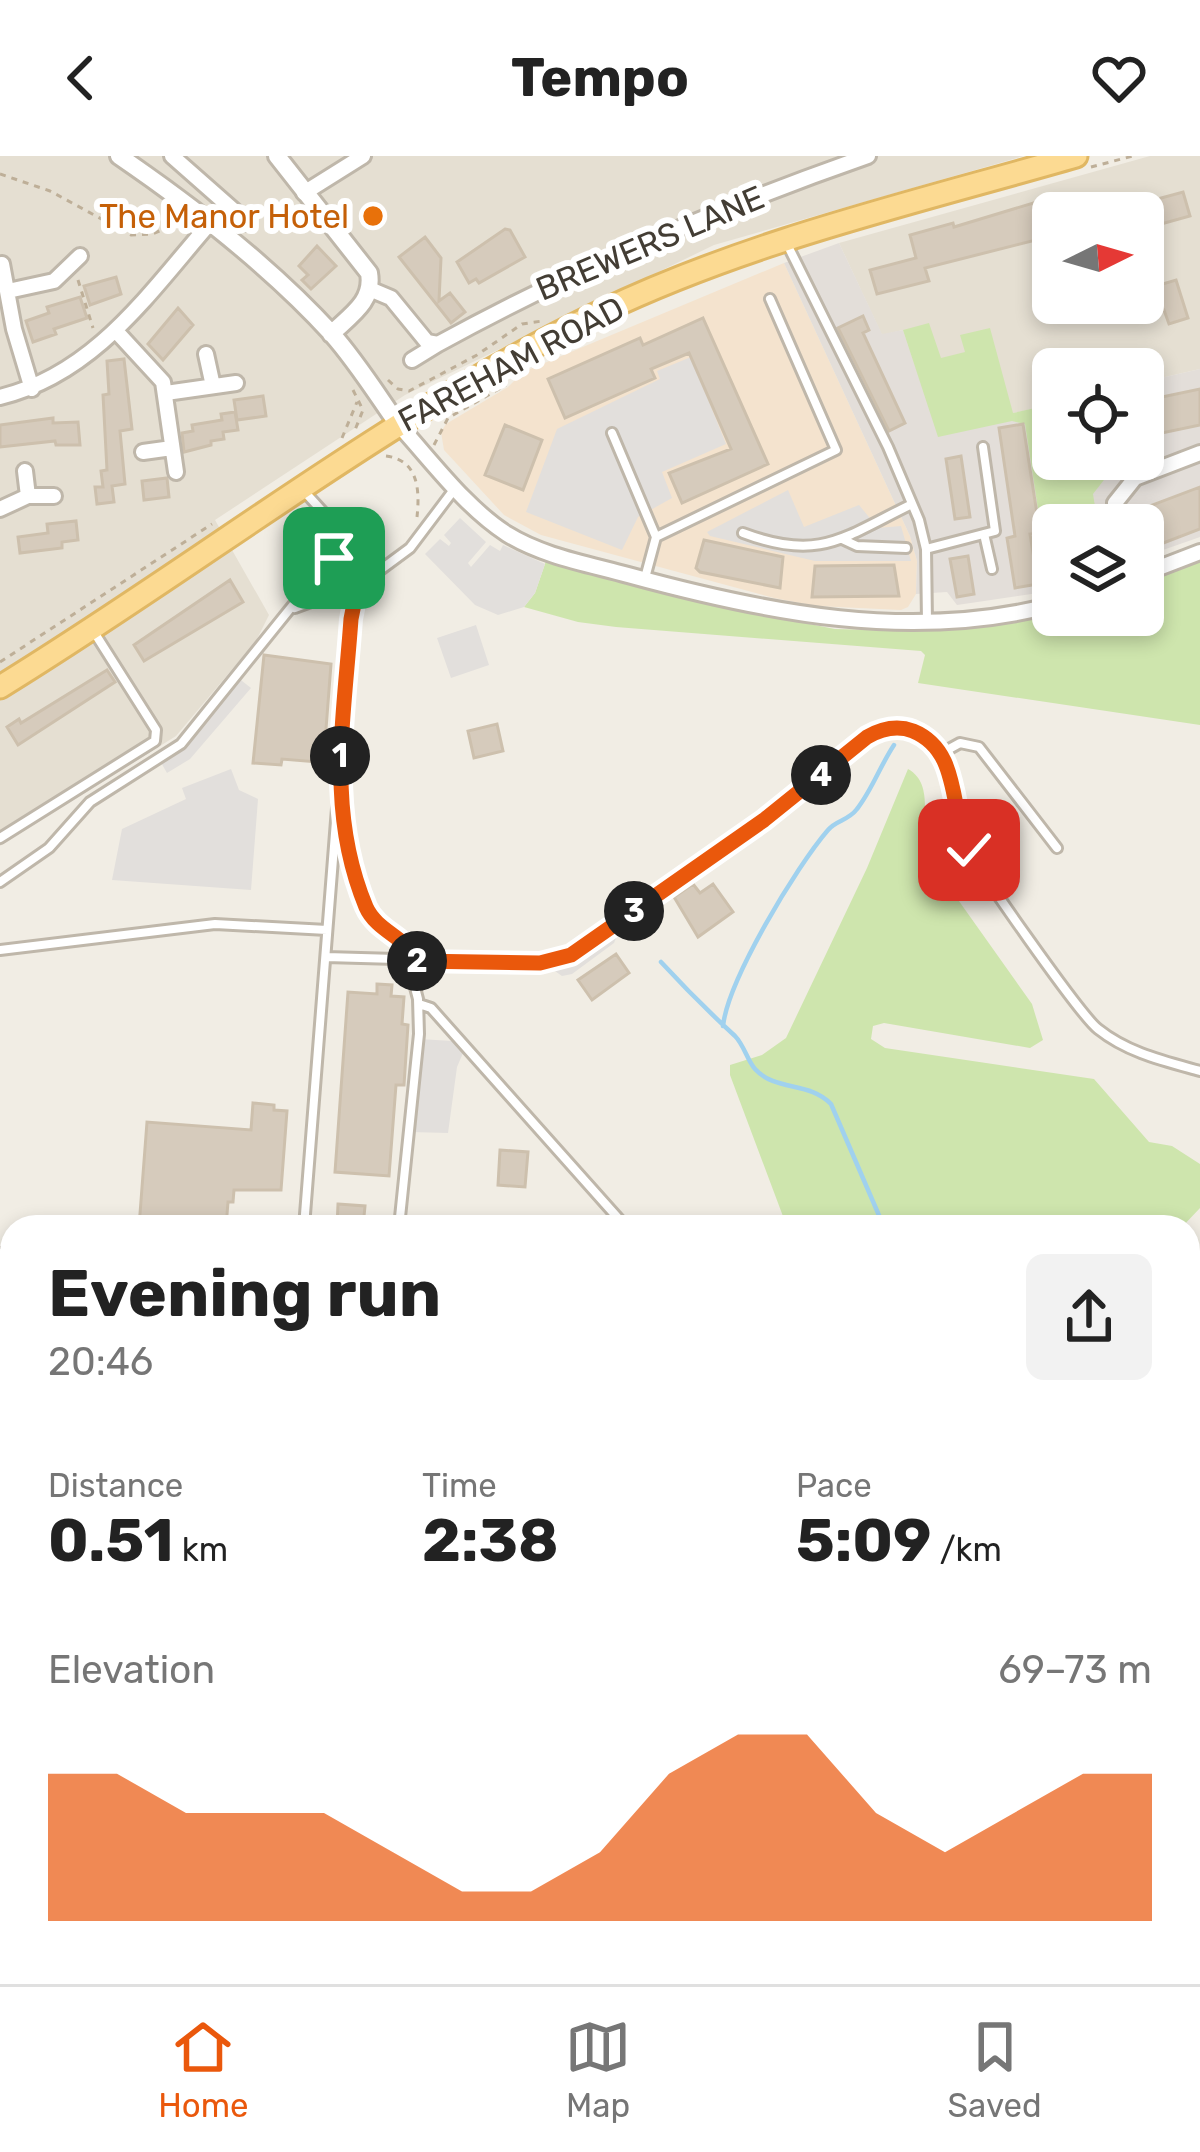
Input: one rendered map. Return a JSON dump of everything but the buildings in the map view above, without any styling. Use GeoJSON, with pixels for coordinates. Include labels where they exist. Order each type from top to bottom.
{"type":"FeatureCollection","features":[{"type":"Feature","properties":{"kind":"main road","name":"FAREHAM ROAD"},"geometry":{"type":"LineString","coordinates":[[0,687],[397,423],[604,310],[786,241],[1077,159]]}},
{"type":"Feature","properties":{"kind":"street"},"geometry":{"type":"LineString","coordinates":[[119,156],[203,217],[332,334],[397,423],[494,524],[524,543],[644,579],[805,615],[927,622],[1032,609]]}},
{"type":"Feature","properties":{"kind":"street"},"geometry":{"type":"LineString","coordinates":[[172,156],[248,224]]}},
{"type":"Feature","properties":{"kind":"street"},"geometry":{"type":"LineString","coordinates":[[277,156],[369,273],[372,290]]}},
{"type":"Feature","properties":{"kind":"street"},"geometry":{"type":"LineString","coordinates":[[304,193],[363,156]]}},
{"type":"Feature","properties":{"kind":"street","name":"BREWERS LANE"},"geometry":{"type":"LineString","coordinates":[[412,360],[504,306],[661,233],[868,156]]}},
{"type":"Feature","properties":{"kind":"street"},"geometry":{"type":"LineString","coordinates":[[0,397],[32,389],[99,347],[203,217]]}},
{"type":"Feature","properties":{"kind":"street"},"geometry":{"type":"LineString","coordinates":[[8,291],[54,280],[76,260]]}},
{"type":"Feature","properties":{"kind":"street"},"geometry":{"type":"LineString","coordinates":[[2,264],[32,389]]}},
{"type":"Feature","properties":{"kind":"street"},"geometry":{"type":"LineString","coordinates":[[332,334],[372,290]]}},
{"type":"Feature","properties":{"kind":"street"},"geometry":{"type":"LineString","coordinates":[[372,290],[391,298],[427,342],[438,344]]}},
{"type":"Feature","properties":{"kind":"street"},"geometry":{"type":"LineString","coordinates":[[116,331],[158,372],[166,393],[176,472]]}},
{"type":"Feature","properties":{"kind":"street"},"geometry":{"type":"LineString","coordinates":[[206,354],[213,386]]}},
{"type":"Feature","properties":{"kind":"street"},"geometry":{"type":"LineString","coordinates":[[166,393],[236,383]]}},
{"type":"Feature","properties":{"kind":"street"},"geometry":{"type":"LineString","coordinates":[[143,452],[172,448]]}},
{"type":"Feature","properties":{"kind":"street"},"geometry":{"type":"LineString","coordinates":[[1115,504],[1135,478],[1200,453]]}},
{"type":"Feature","properties":{"kind":"street"},"geometry":{"type":"LineString","coordinates":[[25,471],[28,496]]}},
{"type":"Feature","properties":{"kind":"street"},"geometry":{"type":"LineString","coordinates":[[0,509],[28,496],[54,496]]}},
{"type":"Feature","properties":{"kind":"street"},"geometry":{"type":"LineString","coordinates":[[1164,566],[1200,552]]}},
{"type":"Feature","properties":{"kind":"lane"},"geometry":{"type":"LineString","coordinates":[[786,241],[912,504],[926,549],[927,622]]}},
{"type":"Feature","properties":{"kind":"lane"},"geometry":{"type":"LineString","coordinates":[[656,537],[836,450],[770,299]]}},
{"type":"Feature","properties":{"kind":"lane"},"geometry":{"type":"LineString","coordinates":[[612,433],[656,537],[644,579]]}},
{"type":"Feature","properties":{"kind":"lane"},"geometry":{"type":"LineString","coordinates":[[926,549],[995,531],[983,447]]}},
{"type":"Feature","properties":{"kind":"lane"},"geometry":{"type":"LineString","coordinates":[[305,1215],[354,602],[365,580],[410,548],[456,487]]}},
{"type":"Feature","properties":{"kind":"lane"},"geometry":{"type":"LineString","coordinates":[[302,488],[334,524],[365,580]]}},
{"type":"Feature","properties":{"kind":"lane"},"geometry":{"type":"LineString","coordinates":[[743,533],[778,546],[820,547],[912,504]]}},
{"type":"Feature","properties":{"kind":"lane"},"geometry":{"type":"LineString","coordinates":[[984,534],[992,569]]}},
{"type":"Feature","properties":{"kind":"lane"},"geometry":{"type":"LineString","coordinates":[[841,539],[857,546],[906,548]]}},
{"type":"Feature","properties":{"kind":"lane"},"geometry":{"type":"LineString","coordinates":[[0,881],[54,843],[90,802],[181,744],[324,568],[346,549]]}},
{"type":"Feature","properties":{"kind":"lane"},"geometry":{"type":"LineString","coordinates":[[289,613],[322,598],[354,602]]}},
{"type":"Feature","properties":{"kind":"lane"},"geometry":{"type":"LineString","coordinates":[[0,838],[155,741],[156,730],[92,630]]}},
{"type":"Feature","properties":{"kind":"lane"},"geometry":{"type":"LineString","coordinates":[[326,957],[540,963],[565,958],[764,820],[875,733],[891,728],[911,730],[940,754],[952,780],[966,846],[1095,1027],[1134,1052],[1200,1071]]}},
{"type":"Feature","properties":{"kind":"lane"},"geometry":{"type":"LineString","coordinates":[[940,754],[960,743],[980,747],[1057,848]]}},
{"type":"Feature","properties":{"kind":"lane"},"geometry":{"type":"LineString","coordinates":[[338,782],[365,905],[376,924],[412,950],[419,1004],[416,1078],[399,1215]]}},
{"type":"Feature","properties":{"kind":"lane"},"geometry":{"type":"LineString","coordinates":[[0,950],[215,924],[327,930]]}},
{"type":"Feature","properties":{"kind":"lane"},"geometry":{"type":"LineString","coordinates":[[419,1004],[430,1008],[615,1215]]}},
{"type":"Feature","properties":{"kind":"path"},"geometry":{"type":"LineString","coordinates":[[1077,159],[1133,156]]}},
{"type":"Feature","properties":{"kind":"path"},"geometry":{"type":"LineString","coordinates":[[0,174],[50,191],[136,236],[203,217]]}},
{"type":"Feature","properties":{"kind":"path"},"geometry":{"type":"LineString","coordinates":[[76,260],[99,347]]}},
{"type":"Feature","properties":{"kind":"path"},"geometry":{"type":"LineString","coordinates":[[386,378],[412,360]]}},
{"type":"Feature","properties":{"kind":"path"},"geometry":{"type":"LineString","coordinates":[[440,439],[448,418],[515,376]]}},
{"type":"Feature","properties":{"kind":"path"},"geometry":{"type":"LineString","coordinates":[[330,447],[353,432],[362,418],[358,400],[341,439]]}},
{"type":"Feature","properties":{"kind":"path"},"geometry":{"type":"LineString","coordinates":[[411,466],[420,492],[417,517],[422,530]]}},
{"type":"Feature","properties":{"kind":"path"},"geometry":{"type":"LineString","coordinates":[[0,662],[219,520]]}},
{"type":"Feature","properties":{"kind":"shaded area"},"geometry":{"type":"Polygon","coordinates":[[[0,156],[1024,156],[714,245],[405,395],[215,520],[269,615],[256,641],[176,736],[0,846],[0,156]]]}},
{"type":"Feature","properties":{"kind":"shaded area"},"geometry":{"type":"Polygon","coordinates":[[[1150,156],[1200,156],[1200,369],[1164,377],[1164,348],[1032,348],[1032,409],[936,431],[903,330],[882,335],[839,243],[1150,156]]]}},
{"type":"Feature","properties":{"kind":"shaded area"},"geometry":{"type":"Polygon","coordinates":[[[839,243],[882,334],[903,330],[937,431],[1032,409],[1032,480],[1164,480],[1164,377],[1200,369],[1200,537],[1164,550],[1164,504],[1032,504],[1032,594],[957,605],[947,592],[916,594],[917,561],[910,536],[784,263],[839,243]]]}},
{"type":"Feature","properties":{"kind":"shaded area"},"geometry":{"type":"Polygon","coordinates":[[[784,263],[910,536],[917,561],[916,594],[908,607],[816,606],[774,598],[541,535],[504,515],[444,450],[441,432],[446,424],[508,387],[523,372],[784,263]]]}},
{"type":"Feature","properties":{"kind":"shaded area"},"geometry":{"type":"Polygon","coordinates":[[[691,357],[726,444],[662,472],[672,498],[638,517],[622,550],[526,512],[557,429],[660,379],[657,371],[691,357]]]}},
{"type":"Feature","properties":{"kind":"shaded area"},"geometry":{"type":"Polygon","coordinates":[[[788,490],[804,527],[859,505],[878,528],[901,526],[911,561],[815,561],[707,532],[788,490]]]}},
{"type":"Feature","properties":{"kind":"shaded area"},"geometry":{"type":"Polygon","coordinates":[[[460,518],[486,542],[468,563],[471,567],[490,545],[500,551],[503,545],[545,564],[535,593],[524,607],[498,615],[475,605],[425,554],[440,539],[449,546],[444,535],[460,518]]]}},
{"type":"Feature","properties":{"kind":"shaded area"},"geometry":{"type":"Polygon","coordinates":[[[476,625],[489,665],[451,678],[437,638],[476,625]]]}},
{"type":"Feature","properties":{"kind":"shaded area"},"geometry":{"type":"Polygon","coordinates":[[[237,677],[251,688],[190,759],[167,773],[159,759],[174,750],[237,677]]]}},
{"type":"Feature","properties":{"kind":"shaded area"},"geometry":{"type":"Polygon","coordinates":[[[231,769],[239,790],[258,799],[251,890],[112,880],[122,829],[186,799],[182,788],[231,769]]]}},
{"type":"Feature","properties":{"kind":"shaded area"},"geometry":{"type":"Polygon","coordinates":[[[615,925],[614,943],[572,974],[562,976],[552,969],[551,962],[615,925]]]}},
{"type":"Feature","properties":{"kind":"shaded area"},"geometry":{"type":"Polygon","coordinates":[[[419,1039],[452,1041],[463,1053],[448,1133],[410,1132],[419,1039]]]}},
{"type":"Feature","properties":{"kind":"green space"},"geometry":{"type":"Polygon","coordinates":[[[929,323],[941,358],[965,352],[960,335],[990,328],[1013,413],[1032,409],[1032,470],[1025,424],[1012,421],[938,437],[903,330],[929,323]]]}},
{"type":"Feature","properties":{"kind":"green space"},"geometry":{"type":"Polygon","coordinates":[[[1034,480],[1104,480],[1093,494],[1095,504],[1037,504],[1034,480]]]}},
{"type":"Feature","properties":{"kind":"green space"},"geometry":{"type":"Polygon","coordinates":[[[546,561],[742,611],[835,629],[912,631],[1032,617],[1032,636],[1164,636],[1164,575],[1200,561],[1200,725],[918,683],[925,655],[921,651],[578,622],[524,607],[535,593],[546,561]]]}},
{"type":"Feature","properties":{"kind":"green space"},"geometry":{"type":"Polygon","coordinates":[[[908,769],[922,785],[927,856],[1032,1004],[1043,1040],[1030,1048],[884,1023],[873,1026],[871,1039],[885,1048],[1094,1079],[1149,1142],[1172,1146],[1200,1164],[1200,1208],[1193,1215],[782,1215],[730,1065],[762,1055],[786,1038],[908,769]]]}},
{"type":"Feature","properties":{"kind":"waterway"},"geometry":{"type":"LineString","coordinates":[[723,1026],[737,981],[782,896],[828,830],[857,809],[894,745]]}},
{"type":"Feature","properties":{"kind":"waterway"},"geometry":{"type":"LineString","coordinates":[[661,962],[735,1036],[763,1076],[813,1092],[831,1104],[879,1215]]}},
{"type":"Feature","properties":{"kind":"place","name":"The Manor Hotel"},"geometry":{"type":"Point","coordinates":[373,216]}},
{"type":"Feature","properties":{"kind":"route"},"geometry":{"type":"LineString","coordinates":[[334,558],[346,549],[365,580],[351,619],[338,782],[344,819],[369,913],[383,931],[413,952],[416,961],[540,963],[571,955],[764,820],[867,737],[885,729],[911,730],[937,749],[952,780],[969,850]]}}]}
